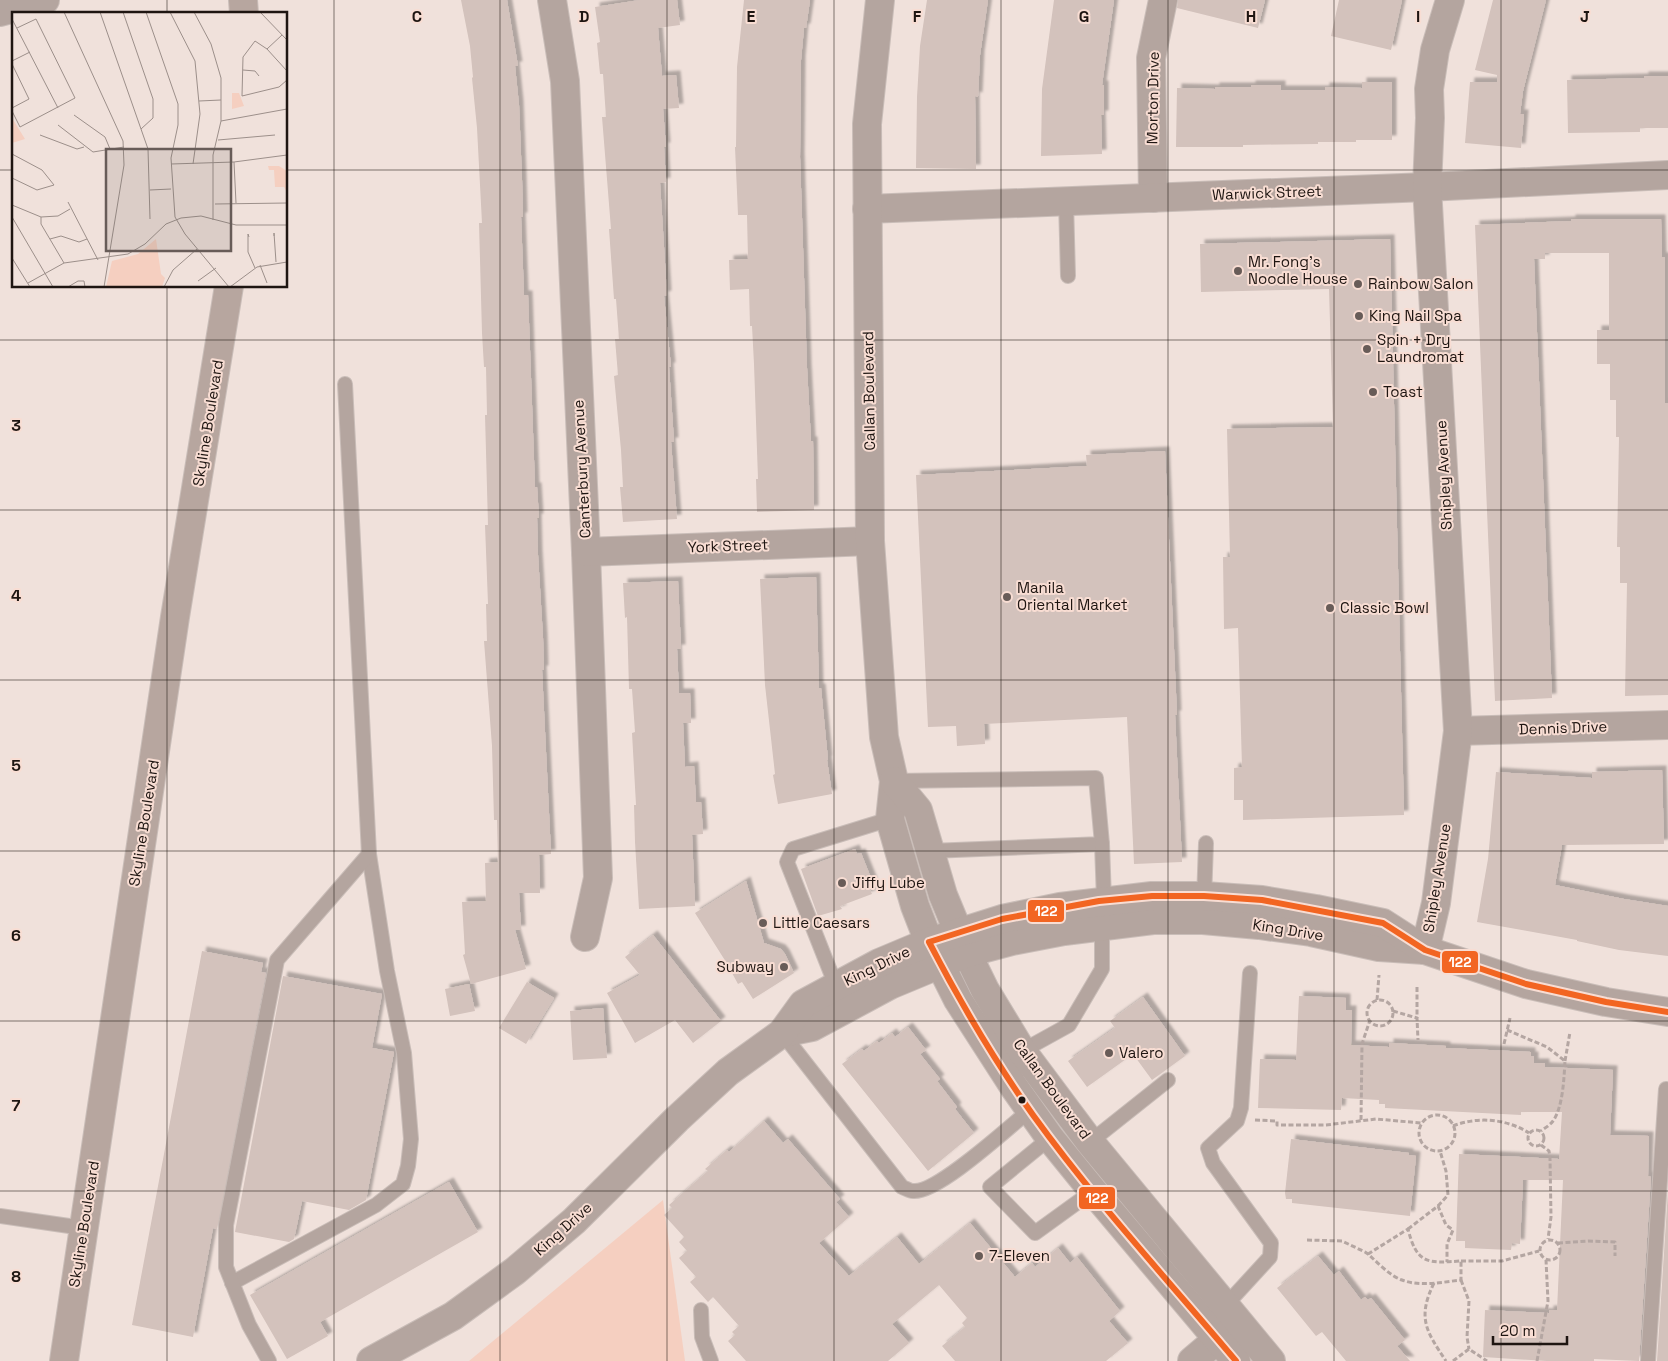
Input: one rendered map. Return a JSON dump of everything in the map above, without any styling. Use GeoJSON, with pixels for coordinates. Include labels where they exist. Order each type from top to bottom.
{"type":"FeatureCollection","features":[{"type":"Feature","properties":{"kind":"main road","name":"Skyline Boulevard"},"geometry":{"type":"LineString","coordinates":[[64,1361],[174,627],[229,288]]}},
{"type":"Feature","properties":{"kind":"street"},"geometry":{"type":"LineString","coordinates":[[0,12],[46,0]]}},
{"type":"Feature","properties":{"kind":"street","name":"Canterbury Avenue"},"geometry":{"type":"LineString","coordinates":[[552,0],[565,81],[598,878],[584,937]]}},
{"type":"Feature","properties":{"kind":"street","name":"Callan Boulevard"},"geometry":{"type":"LineString","coordinates":[[880,0],[867,124],[870,541],[884,737],[894,780],[890,819],[915,906],[934,953],[958,1000],[1050,1138],[1236,1361]]}},
{"type":"Feature","properties":{"kind":"street","name":"Morton Drive"},"geometry":{"type":"LineString","coordinates":[[1154,198],[1151,58],[1163,0]]}},
{"type":"Feature","properties":{"kind":"street","name":"Shipley Avenue"},"geometry":{"type":"LineString","coordinates":[[1424,950],[1436,903],[1458,730],[1427,187],[1430,118],[1429,89],[1435,50],[1450,0]]}},
{"type":"Feature","properties":{"kind":"street","name":"Warwick Street"},"geometry":{"type":"LineString","coordinates":[[867,209],[1427,187],[1668,175]]}},
{"type":"Feature","properties":{"kind":"street","name":"York Street"},"geometry":{"type":"LineString","coordinates":[[586,552],[870,541]]}},
{"type":"Feature","properties":{"kind":"street","name":"Dennis Drive"},"geometry":{"type":"LineString","coordinates":[[1458,730],[1668,724]]}},
{"type":"Feature","properties":{"kind":"street","name":"Callan Boulevard"},"geometry":{"type":"LineString","coordinates":[[894,780],[918,810],[944,895],[963,942],[986,990],[1022,1051],[1090,1142],[1271,1361]]}},
{"type":"Feature","properties":{"kind":"street","name":"King Drive"},"geometry":{"type":"LineString","coordinates":[[371,1361],[453,1316],[515,1271],[574,1221],[677,1119],[728,1072],[782,1033],[803,1004],[879,962],[934,953],[963,942],[1012,941],[1103,913],[1153,920],[1203,908],[1259,925],[1312,932],[1379,947],[1424,950],[1526,984],[1606,1002],[1668,1012]]}},
{"type":"Feature","properties":{"kind":"street","name":"King Drive"},"geometry":{"type":"LineString","coordinates":[[782,1033],[812,1027],[890,984],[934,953]]}},
{"type":"Feature","properties":{"kind":"street"},"geometry":{"type":"LineString","coordinates":[[1192,1361],[1218,1339],[1225,1306]]}},
{"type":"Feature","properties":{"kind":"lane"},"geometry":{"type":"LineString","coordinates":[[1066,202],[1068,276]]}},
{"type":"Feature","properties":{"kind":"lane"},"geometry":{"type":"LineString","coordinates":[[232,1283],[376,1205],[403,1184],[408,1166],[411,1138],[404,1053],[387,971],[369,854],[345,384]]}},
{"type":"Feature","properties":{"kind":"lane"},"geometry":{"type":"LineString","coordinates":[[894,780],[1096,778],[1102,844],[1102,969],[1069,1025],[1022,1051]]}},
{"type":"Feature","properties":{"kind":"lane"},"geometry":{"type":"LineString","coordinates":[[836,986],[787,862],[793,849],[890,819]]}},
{"type":"Feature","properties":{"kind":"lane"},"geometry":{"type":"LineString","coordinates":[[930,851],[1102,844]]}},
{"type":"Feature","properties":{"kind":"lane"},"geometry":{"type":"LineString","coordinates":[[1203,908],[1206,844]]}},
{"type":"Feature","properties":{"kind":"lane"},"geometry":{"type":"LineString","coordinates":[[269,1361],[250,1325],[226,1266],[226,1225],[277,960],[369,854]]}},
{"type":"Feature","properties":{"kind":"lane"},"geometry":{"type":"LineString","coordinates":[[1225,1306],[1270,1257],[1271,1243],[1213,1163],[1208,1148],[1237,1121],[1241,1108],[1250,973]]}},
{"type":"Feature","properties":{"kind":"lane"},"geometry":{"type":"LineString","coordinates":[[782,1033],[902,1187],[914,1192],[934,1186],[951,1175],[1030,1110]]}},
{"type":"Feature","properties":{"kind":"lane"},"geometry":{"type":"LineString","coordinates":[[1090,1142],[1168,1080]]}},
{"type":"Feature","properties":{"kind":"lane"},"geometry":{"type":"LineString","coordinates":[[1648,1361],[1666,1088]]}},
{"type":"Feature","properties":{"kind":"lane"},"geometry":{"type":"LineString","coordinates":[[1050,1138],[990,1187],[1035,1233],[1093,1191]]}},
{"type":"Feature","properties":{"kind":"lane"},"geometry":{"type":"LineString","coordinates":[[0,1216],[83,1228]]}},
{"type":"Feature","properties":{"kind":"lane"},"geometry":{"type":"LineString","coordinates":[[701,1310],[702,1337],[710,1361]]}},
{"type":"Feature","properties":{"kind":"path"},"geometry":{"type":"LineString","coordinates":[[1377,1000],[1379,975]]}},
{"type":"Feature","properties":{"kind":"path"},"geometry":{"type":"LineString","coordinates":[[1417,986],[1418,1040]]}},
{"type":"Feature","properties":{"kind":"path"},"geometry":{"type":"LineString","coordinates":[[1377,1000],[1385,1000],[1391,1005],[1393,1011],[1392,1019],[1387,1024],[1381,1026],[1374,1024],[1367,1015],[1368,1008],[1377,1000]]}},
{"type":"Feature","properties":{"kind":"path"},"geometry":{"type":"LineString","coordinates":[[1393,1011],[1417,1018]]}},
{"type":"Feature","properties":{"kind":"path"},"geometry":{"type":"LineString","coordinates":[[1504,1044],[1510,1018]]}},
{"type":"Feature","properties":{"kind":"path"},"geometry":{"type":"LineString","coordinates":[[1361,1120],[1362,1044],[1370,1020]]}},
{"type":"Feature","properties":{"kind":"path"},"geometry":{"type":"LineString","coordinates":[[1507,1030],[1547,1047],[1565,1061]]}},
{"type":"Feature","properties":{"kind":"path"},"geometry":{"type":"LineString","coordinates":[[1529,1133],[1532,1130],[1540,1131],[1552,1123],[1557,1115],[1560,1106],[1570,1032]]}},
{"type":"Feature","properties":{"kind":"path"},"geometry":{"type":"LineString","coordinates":[[1436,1114],[1445,1116],[1451,1121],[1455,1137],[1451,1144],[1440,1151],[1430,1150],[1424,1147],[1420,1141],[1418,1134],[1421,1123],[1428,1116],[1436,1114]]}},
{"type":"Feature","properties":{"kind":"path"},"geometry":{"type":"LineString","coordinates":[[1239,1115],[1260,1121],[1277,1122],[1277,1125],[1326,1125],[1361,1120],[1401,1120],[1421,1123]]}},
{"type":"Feature","properties":{"kind":"path"},"geometry":{"type":"LineString","coordinates":[[1453,1126],[1472,1121],[1498,1122],[1509,1124],[1529,1133]]}},
{"type":"Feature","properties":{"kind":"path"},"geometry":{"type":"LineString","coordinates":[[1529,1133],[1528,1138],[1532,1146],[1537,1147],[1541,1145],[1545,1138],[1540,1131]]}},
{"type":"Feature","properties":{"kind":"path"},"geometry":{"type":"LineString","coordinates":[[1541,1145],[1549,1151],[1550,1158],[1551,1202],[1548,1239]]}},
{"type":"Feature","properties":{"kind":"path"},"geometry":{"type":"LineString","coordinates":[[1368,1254],[1408,1229],[1438,1206],[1448,1195],[1446,1171],[1440,1151]]}},
{"type":"Feature","properties":{"kind":"path"},"geometry":{"type":"LineString","coordinates":[[1438,1206],[1446,1225],[1453,1230],[1447,1244],[1448,1262]]}},
{"type":"Feature","properties":{"kind":"path"},"geometry":{"type":"LineString","coordinates":[[1408,1229],[1414,1250],[1428,1261],[1502,1261],[1539,1252]]}},
{"type":"Feature","properties":{"kind":"path"},"geometry":{"type":"LineString","coordinates":[[1539,1252],[1543,1241],[1548,1239],[1558,1243],[1615,1242],[1615,1256]]}},
{"type":"Feature","properties":{"kind":"path"},"geometry":{"type":"LineString","coordinates":[[1307,1240],[1342,1241],[1368,1254],[1402,1280],[1416,1283],[1461,1280]]}},
{"type":"Feature","properties":{"kind":"path"},"geometry":{"type":"LineString","coordinates":[[1546,1260],[1552,1260],[1559,1253],[1558,1243]]}},
{"type":"Feature","properties":{"kind":"path"},"geometry":{"type":"LineString","coordinates":[[1537,1361],[1548,1301],[1546,1260],[1539,1252]]}},
{"type":"Feature","properties":{"kind":"path"},"geometry":{"type":"LineString","coordinates":[[1461,1261],[1461,1280],[1469,1301],[1466,1337],[1469,1349],[1486,1361]]}},
{"type":"Feature","properties":{"kind":"path"},"geometry":{"type":"LineString","coordinates":[[1434,1283],[1425,1304],[1424,1316],[1432,1339],[1446,1361]]}},
{"type":"Feature","properties":{"kind":"path"},"geometry":{"type":"LineString","coordinates":[[1454,1361],[1469,1349]]}},
{"type":"Feature","properties":{"kind":"shaded area"},"geometry":{"type":"Polygon","coordinates":[[[663,1200],[685,1361],[469,1361],[663,1200]]]}},
{"type":"Feature","properties":{"kind":"building"},"geometry":{"type":"Polygon","coordinates":[[[461,0],[507,0],[518,66],[515,66],[519,105],[522,180],[523,217],[521,217],[524,295],[528,295],[535,487],[537,487],[539,518],[537,518],[538,555],[544,670],[542,670],[551,854],[539,855],[540,893],[519,893],[521,930],[515,930],[526,969],[471,984],[463,955],[465,954],[462,902],[486,901],[485,863],[498,862],[497,820],[494,820],[492,746],[484,641],[487,641],[486,604],[488,604],[485,525],[488,525],[485,415],[487,415],[486,367],[484,367],[482,333],[479,223],[482,223],[473,77],[470,46],[461,0]]]}},
{"type":"Feature","properties":{"kind":"building"},"geometry":{"type":"Polygon","coordinates":[[[640,0],[677,0],[680,25],[658,28],[662,76],[676,75],[679,108],[663,109],[666,182],[660,183],[667,295],[664,296],[671,367],[669,367],[674,442],[671,442],[677,519],[623,522],[620,487],[623,487],[621,450],[614,376],[618,375],[615,339],[619,339],[616,299],[614,299],[609,229],[611,229],[602,117],[606,117],[603,74],[600,74],[597,43],[600,42],[595,7],[640,0]]]}},
{"type":"Feature","properties":{"kind":"building"},"geometry":{"type":"Polygon","coordinates":[[[744,0],[810,0],[806,28],[804,28],[801,60],[800,157],[807,368],[811,441],[813,441],[814,510],[757,512],[756,479],[758,479],[754,364],[749,289],[730,290],[729,260],[748,259],[747,215],[738,215],[735,147],[737,67],[744,0]]]}},
{"type":"Feature","properties":{"kind":"building"},"geometry":{"type":"Polygon","coordinates":[[[927,0],[988,0],[980,55],[978,97],[975,96],[976,169],[916,168],[920,46],[927,0]]]}},
{"type":"Feature","properties":{"kind":"building"},"geometry":{"type":"Polygon","coordinates":[[[1054,0],[1114,0],[1102,85],[1104,85],[1104,115],[1101,115],[1102,154],[1041,156],[1042,89],[1054,0]]]}},
{"type":"Feature","properties":{"kind":"building"},"geometry":{"type":"Polygon","coordinates":[[[1178,0],[1265,0],[1258,28],[1177,8],[1178,0]]]}},
{"type":"Feature","properties":{"kind":"building"},"geometry":{"type":"Polygon","coordinates":[[[1339,0],[1402,0],[1391,50],[1331,36],[1339,0]]]}},
{"type":"Feature","properties":{"kind":"building"},"geometry":{"type":"Polygon","coordinates":[[[1493,0],[1546,0],[1523,91],[1520,114],[1524,114],[1521,148],[1465,143],[1470,82],[1497,82],[1497,75],[1475,70],[1493,0]]]}},
{"type":"Feature","properties":{"kind":"building"},"geometry":{"type":"Polygon","coordinates":[[[1644,76],[1668,76],[1668,128],[1640,128],[1640,132],[1568,133],[1567,80],[1644,78],[1644,76]]]}},
{"type":"Feature","properties":{"kind":"building"},"geometry":{"type":"Polygon","coordinates":[[[1362,82],[1392,82],[1392,140],[1318,142],[1318,144],[1243,145],[1243,147],[1176,147],[1177,88],[1215,89],[1215,87],[1281,85],[1281,90],[1325,90],[1325,87],[1362,88],[1362,82]]]}},
{"type":"Feature","properties":{"kind":"building"},"geometry":{"type":"Polygon","coordinates":[[[1571,219],[1661,219],[1662,257],[1665,257],[1665,403],[1668,403],[1668,695],[1625,696],[1627,583],[1620,583],[1620,547],[1617,547],[1619,437],[1616,437],[1616,400],[1610,400],[1610,364],[1597,364],[1597,330],[1609,330],[1609,253],[1545,253],[1545,259],[1534,259],[1552,698],[1495,701],[1475,225],[1571,221],[1571,219]]]}},
{"type":"Feature","properties":{"kind":"building"},"geometry":{"type":"Polygon","coordinates":[[[1390,239],[1404,815],[1243,820],[1243,800],[1234,800],[1234,768],[1242,767],[1238,628],[1224,629],[1223,557],[1230,557],[1227,429],[1333,427],[1329,289],[1201,292],[1200,244],[1390,239]]]}},
{"type":"Feature","properties":{"kind":"building","name":"Manila Oriental Market"},"geometry":{"type":"Polygon","coordinates":[[[1165,451],[1182,862],[1134,864],[1127,717],[984,724],[985,744],[957,746],[956,726],[928,727],[916,475],[1087,466],[1086,455],[1165,451]]]}},
{"type":"Feature","properties":{"kind":"building"},"geometry":{"type":"Polygon","coordinates":[[[816,577],[819,688],[821,688],[832,794],[778,804],[773,775],[775,774],[765,685],[760,579],[816,577]]]}},
{"type":"Feature","properties":{"kind":"building"},"geometry":{"type":"Polygon","coordinates":[[[678,581],[681,649],[677,649],[679,693],[690,693],[691,723],[683,723],[685,767],[694,766],[696,802],[701,802],[703,834],[692,835],[695,906],[639,909],[632,733],[635,732],[632,689],[629,689],[627,617],[625,618],[623,583],[678,581]]]}},
{"type":"Feature","properties":{"kind":"building"},"geometry":{"type":"Polygon","coordinates":[[[1662,770],[1664,844],[1562,845],[1555,885],[1668,906],[1668,956],[1619,950],[1577,940],[1477,922],[1488,859],[1496,772],[1592,778],[1592,772],[1662,770]]]}},
{"type":"Feature","properties":{"kind":"building"},"geometry":{"type":"Polygon","coordinates":[[[855,849],[857,854],[861,853],[873,883],[868,885],[872,894],[840,906],[842,909],[818,916],[801,869],[855,849]]]}},
{"type":"Feature","properties":{"kind":"building"},"geometry":{"type":"Polygon","coordinates":[[[746,881],[764,943],[781,949],[794,973],[753,999],[742,982],[738,984],[695,913],[746,881]]]}},
{"type":"Feature","properties":{"kind":"building"},"geometry":{"type":"Polygon","coordinates":[[[653,935],[721,1021],[693,1043],[675,1020],[635,1043],[607,993],[640,975],[625,957],[653,935]]]}},
{"type":"Feature","properties":{"kind":"building"},"geometry":{"type":"Polygon","coordinates":[[[202,951],[263,963],[261,972],[266,973],[217,1229],[213,1228],[193,1337],[132,1325],[202,951]]]}},
{"type":"Feature","properties":{"kind":"building"},"geometry":{"type":"Polygon","coordinates":[[[283,976],[382,994],[372,1048],[394,1052],[366,1200],[349,1210],[302,1201],[294,1239],[289,1242],[235,1232],[283,976]]]}},
{"type":"Feature","properties":{"kind":"building"},"geometry":{"type":"Polygon","coordinates":[[[527,982],[554,998],[526,1044],[499,1028],[527,982]]]}},
{"type":"Feature","properties":{"kind":"building"},"geometry":{"type":"Polygon","coordinates":[[[469,984],[475,1011],[450,1016],[445,989],[469,984]]]}},
{"type":"Feature","properties":{"kind":"building"},"geometry":{"type":"Polygon","coordinates":[[[1299,996],[1346,998],[1346,1010],[1352,1010],[1351,1045],[1389,1047],[1389,1043],[1531,1052],[1531,1056],[1534,1056],[1534,1063],[1545,1063],[1545,1067],[1613,1070],[1610,1135],[1649,1136],[1648,1176],[1651,1177],[1639,1361],[1594,1359],[1594,1361],[1547,1361],[1483,1357],[1485,1310],[1549,1313],[1549,1310],[1557,1310],[1563,1180],[1523,1180],[1520,1244],[1512,1243],[1511,1250],[1465,1248],[1465,1241],[1456,1241],[1459,1154],[1559,1159],[1562,1112],[1521,1112],[1521,1115],[1385,1108],[1385,1104],[1379,1104],[1379,1100],[1342,1098],[1341,1110],[1258,1108],[1260,1059],[1296,1060],[1299,996]]]}},
{"type":"Feature","properties":{"kind":"building"},"geometry":{"type":"Polygon","coordinates":[[[1143,997],[1185,1056],[1152,1080],[1133,1054],[1087,1087],[1068,1061],[1115,1028],[1110,1021],[1143,997]]]}},
{"type":"Feature","properties":{"kind":"building"},"geometry":{"type":"Polygon","coordinates":[[[603,1008],[607,1058],[573,1060],[570,1011],[603,1008]]]}},
{"type":"Feature","properties":{"kind":"building"},"geometry":{"type":"Polygon","coordinates":[[[908,1027],[926,1050],[920,1054],[940,1079],[937,1081],[957,1107],[955,1109],[974,1133],[928,1171],[842,1064],[862,1049],[864,1051],[877,1041],[879,1043],[892,1033],[895,1037],[908,1027]]]}},
{"type":"Feature","properties":{"kind":"building"},"geometry":{"type":"Polygon","coordinates":[[[764,1121],[783,1143],[788,1139],[840,1199],[836,1202],[849,1217],[819,1243],[849,1276],[897,1237],[919,1264],[970,1223],[1015,1277],[1032,1263],[1035,1267],[1058,1248],[1070,1263],[1077,1257],[1120,1311],[1109,1321],[1128,1343],[1106,1361],[955,1361],[942,1346],[965,1327],[962,1323],[967,1318],[939,1285],[892,1324],[909,1343],[888,1361],[746,1361],[728,1341],[735,1335],[732,1332],[739,1326],[713,1297],[708,1302],[690,1282],[696,1277],[679,1258],[687,1251],[679,1242],[684,1237],[664,1215],[672,1208],[669,1205],[708,1171],[705,1169],[727,1150],[729,1152],[764,1121]]]}},
{"type":"Feature","properties":{"kind":"building"},"geometry":{"type":"Polygon","coordinates":[[[1291,1139],[1409,1153],[1409,1155],[1416,1156],[1410,1216],[1292,1203],[1292,1199],[1286,1199],[1285,1193],[1291,1139]]]}},
{"type":"Feature","properties":{"kind":"building"},"geometry":{"type":"Polygon","coordinates":[[[449,1182],[478,1232],[320,1322],[328,1336],[287,1359],[250,1295],[449,1182]]]}},
{"type":"Feature","properties":{"kind":"building"},"geometry":{"type":"Polygon","coordinates":[[[1668,1191],[1668,1361],[1657,1361],[1668,1191]]]}},
{"type":"Feature","properties":{"kind":"building"},"geometry":{"type":"Polygon","coordinates":[[[1318,1256],[1334,1275],[1339,1271],[1361,1300],[1365,1297],[1368,1300],[1371,1298],[1405,1340],[1397,1346],[1410,1361],[1346,1361],[1322,1332],[1316,1336],[1277,1288],[1318,1256]]]}},
{"type":"Feature","properties":{"kind":"transit line","name":"122"},"geometry":{"type":"LineString","coordinates":[[1236,1361],[1081,1178],[1033,1115],[978,1030],[929,942],[1002,919],[1099,901],[1152,896],[1204,896],[1262,900],[1383,923],[1425,950],[1526,984],[1606,1002],[1668,1012]]}},
{"type":"Feature","properties":{"kind":"place","name":"Mr. Fong's Noodle House"},"geometry":{"type":"Point","coordinates":[1238,271]}},
{"type":"Feature","properties":{"kind":"place","name":"Rainbow Salon"},"geometry":{"type":"Point","coordinates":[1358,284]}},
{"type":"Feature","properties":{"kind":"place","name":"King Nail Spa"},"geometry":{"type":"Point","coordinates":[1359,316]}},
{"type":"Feature","properties":{"kind":"place","name":"Spin + Dry Laundromat"},"geometry":{"type":"Point","coordinates":[1367,349]}},
{"type":"Feature","properties":{"kind":"place","name":"Toast"},"geometry":{"type":"Point","coordinates":[1373,392]}},
{"type":"Feature","properties":{"kind":"place","name":"Manila Oriental Market"},"geometry":{"type":"Point","coordinates":[1007,597]}},
{"type":"Feature","properties":{"kind":"place","name":"Classic Bowl"},"geometry":{"type":"Point","coordinates":[1330,608]}},
{"type":"Feature","properties":{"kind":"place","name":"Jiffy Lube"},"geometry":{"type":"Point","coordinates":[842,883]}},
{"type":"Feature","properties":{"kind":"place","name":"Little Caesars"},"geometry":{"type":"Point","coordinates":[763,923]}},
{"type":"Feature","properties":{"kind":"place","name":"Subway"},"geometry":{"type":"Point","coordinates":[784,967]}},
{"type":"Feature","properties":{"kind":"place","name":"Valero"},"geometry":{"type":"Point","coordinates":[1109,1053]}},
{"type":"Feature","properties":{"kind":"place","name":"7-Eleven"},"geometry":{"type":"Point","coordinates":[979,1256]}}]}
